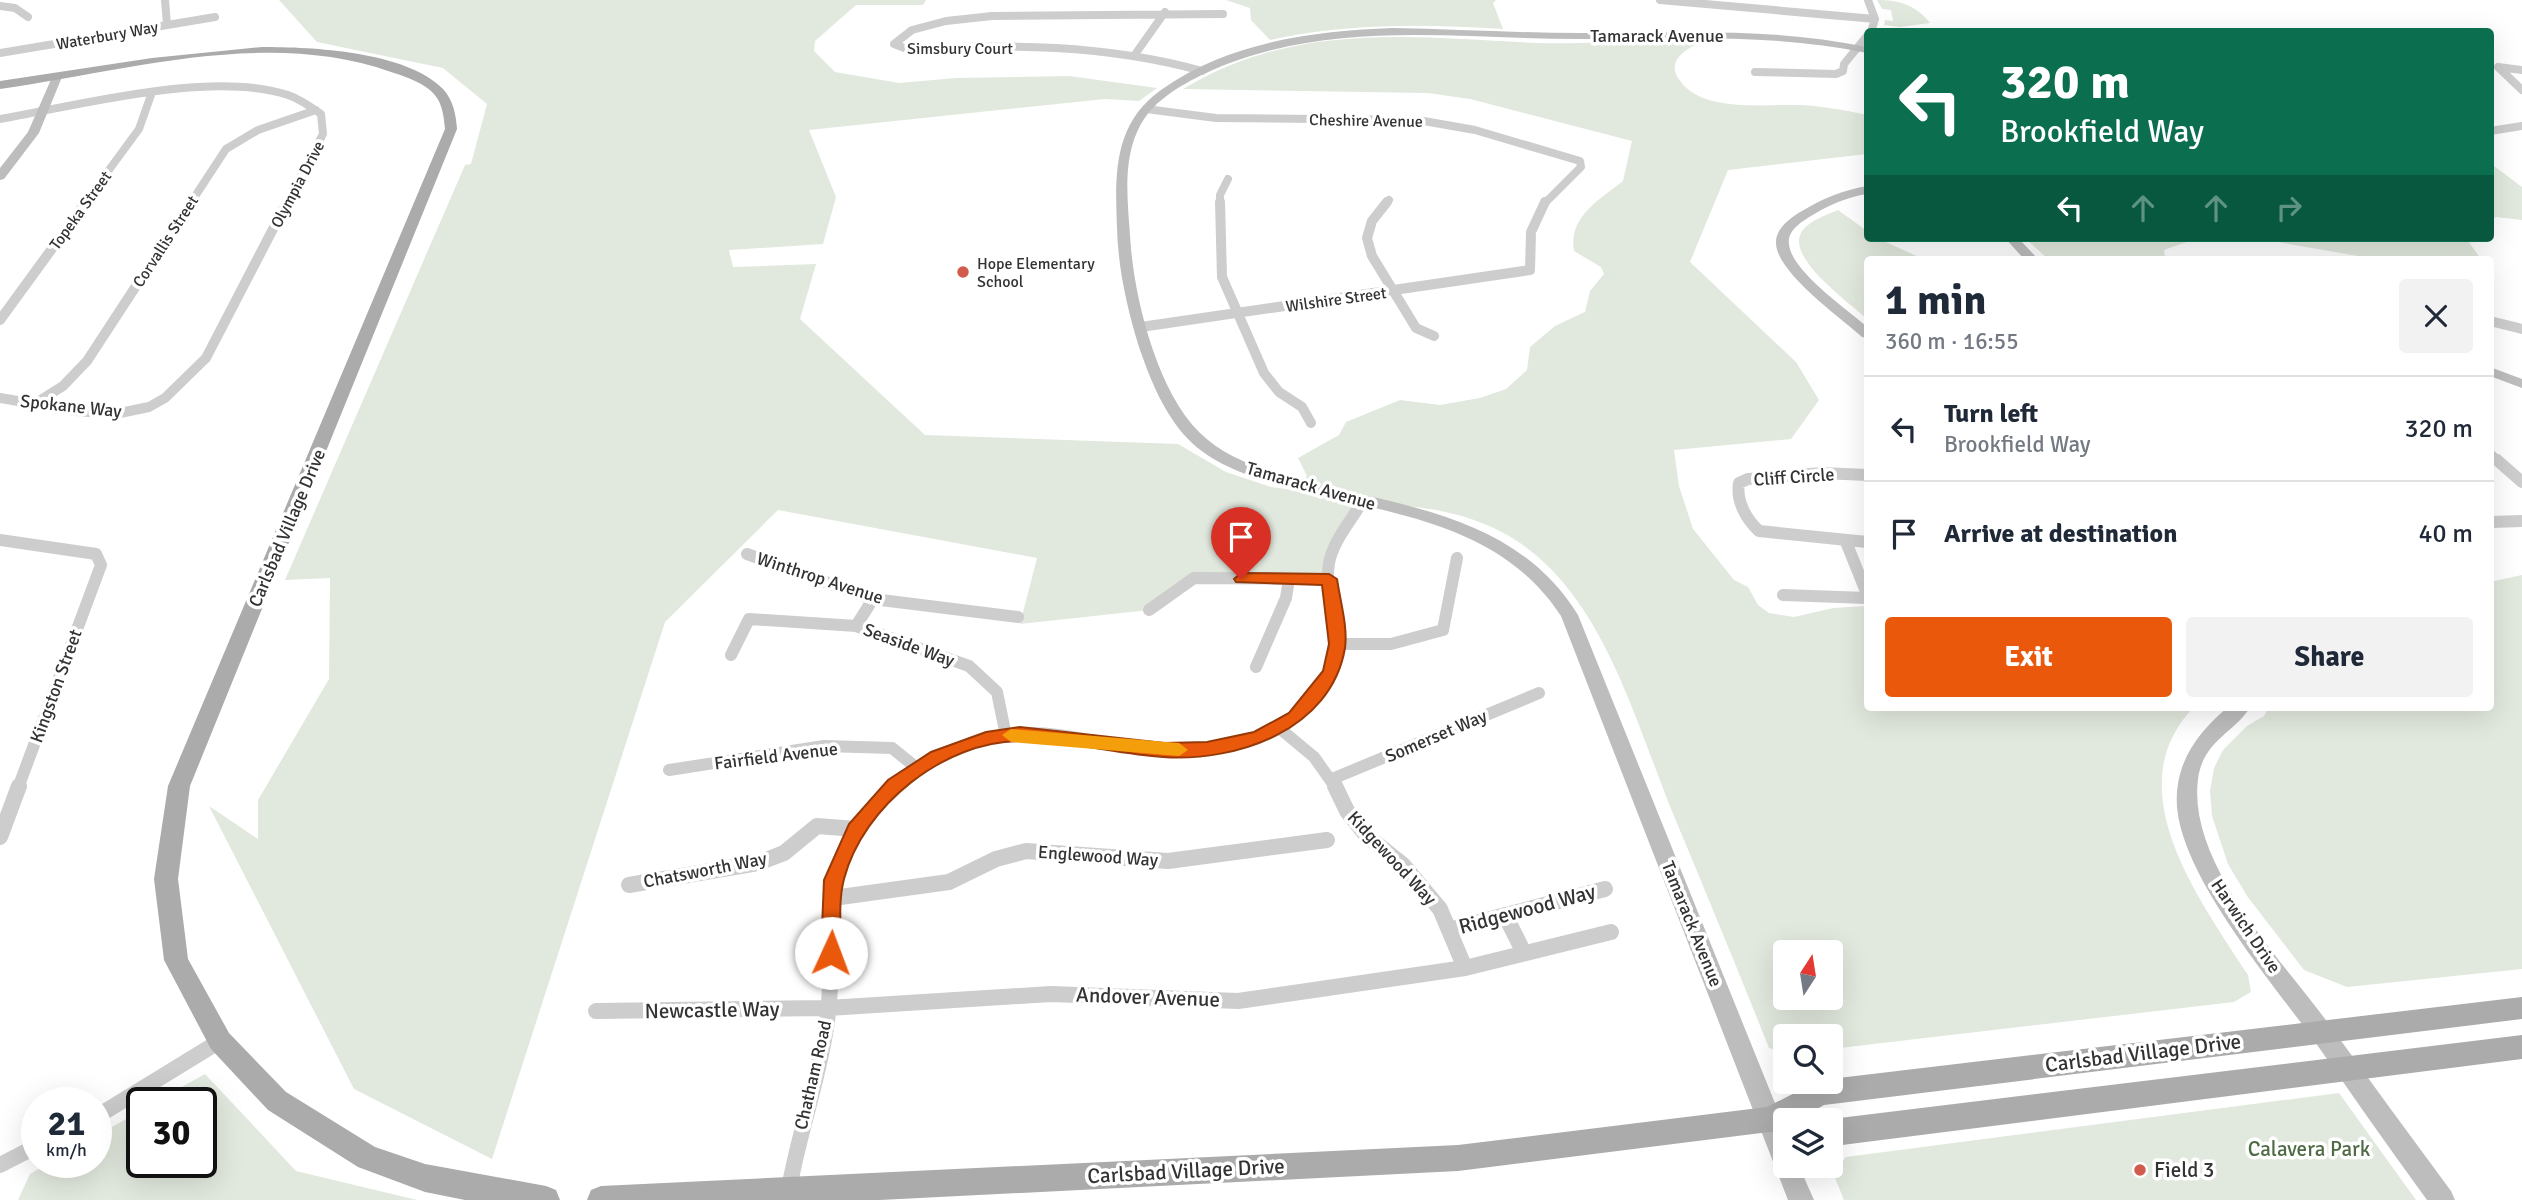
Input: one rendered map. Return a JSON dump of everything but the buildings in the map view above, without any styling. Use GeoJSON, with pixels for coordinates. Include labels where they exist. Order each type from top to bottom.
{"type":"FeatureCollection","features":[{"type":"Feature","properties":{"kind":"main road","name":"Tamarack Avenue"},"geometry":{"type":"LineString","coordinates":[[1773,1110],[1569,615],[1546,582],[1529,566],[1483,538],[1439,521],[1254,473],[1214,452],[1183,425],[1172,407],[1141,327],[1124,267],[1120,183],[1122,154],[1130,130],[1146,108],[1170,89],[1202,71],[1282,43],[1376,30],[1447,30],[1539,36],[1696,34],[1816,41],[1862,49]]}},
{"type":"Feature","properties":{"kind":"main road","name":"Carlsbad Village Drive"},"geometry":{"type":"LineString","coordinates":[[0,85],[205,54],[267,50],[314,52],[380,63],[428,84],[442,96],[449,113],[451,129],[178,786],[166,879],[176,960],[220,1041],[277,1101],[368,1158],[425,1178],[517,1197],[546,1200]]}},
{"type":"Feature","properties":{"kind":"main road"},"geometry":{"type":"LineString","coordinates":[[0,176],[33,133],[57,77]]}},
{"type":"Feature","properties":{"kind":"main road"},"geometry":{"type":"LineString","coordinates":[[1864,191],[1835,197],[1797,219],[1785,232],[1782,245],[1786,257],[1799,272],[1864,331]]}},
{"type":"Feature","properties":{"kind":"main road"},"geometry":{"type":"LineString","coordinates":[[2015,242],[2028,256]]}},
{"type":"Feature","properties":{"kind":"main road"},"geometry":{"type":"LineString","coordinates":[[2494,373],[2522,384]]}},
{"type":"Feature","properties":{"kind":"main road","name":"Harwich Drive"},"geometry":{"type":"LineString","coordinates":[[2236,711],[2219,724],[2199,750],[2188,778],[2187,803],[2194,835],[2225,900],[2442,1200]]}},
{"type":"Feature","properties":{"kind":"main road","name":"Carlsbad Village Drive"},"geometry":{"type":"LineString","coordinates":[[1797,1108],[1821,1093],[2522,1007]]}},
{"type":"Feature","properties":{"kind":"main road"},"geometry":{"type":"LineString","coordinates":[[1843,1132],[2522,1047]]}},
{"type":"Feature","properties":{"kind":"main road","name":"Carlsbad Village Drive"},"geometry":{"type":"LineString","coordinates":[[601,1200],[787,1195],[1458,1158],[1773,1120]]}},
{"type":"Feature","properties":{"kind":"main road"},"geometry":{"type":"LineString","coordinates":[[1792,1178],[1801,1200]]}},
{"type":"Feature","properties":{"kind":"street"},"geometry":{"type":"LineString","coordinates":[[165,0],[167,24]]}},
{"type":"Feature","properties":{"kind":"street"},"geometry":{"type":"LineString","coordinates":[[1660,0],[1753,4],[1875,19]]}},
{"type":"Feature","properties":{"kind":"street"},"geometry":{"type":"LineString","coordinates":[[1868,0],[1875,19],[1872,28]]}},
{"type":"Feature","properties":{"kind":"street"},"geometry":{"type":"LineString","coordinates":[[0,6],[15,8],[28,17]]}},
{"type":"Feature","properties":{"kind":"street"},"geometry":{"type":"LineString","coordinates":[[1096,6],[1223,14]]}},
{"type":"Feature","properties":{"kind":"street"},"geometry":{"type":"LineString","coordinates":[[1136,53],[1166,12]]}},
{"type":"Feature","properties":{"kind":"street","name":"Waterbury Way"},"geometry":{"type":"LineString","coordinates":[[0,53],[215,17]]}},
{"type":"Feature","properties":{"kind":"street","name":"Simsbury Court"},"geometry":{"type":"LineString","coordinates":[[911,20],[895,40],[894,44],[899,47],[1082,48],[1136,53],[1202,71]]}},
{"type":"Feature","properties":{"kind":"street"},"geometry":{"type":"LineString","coordinates":[[1755,72],[1836,74],[1843,71],[1844,64],[1862,49]]}},
{"type":"Feature","properties":{"kind":"street"},"geometry":{"type":"LineString","coordinates":[[2494,67],[2522,70]]}},
{"type":"Feature","properties":{"kind":"street"},"geometry":{"type":"LineString","coordinates":[[2494,67],[2522,90]]}},
{"type":"Feature","properties":{"kind":"street"},"geometry":{"type":"LineString","coordinates":[[0,119],[194,89],[257,90],[292,96],[316,110]]}},
{"type":"Feature","properties":{"kind":"street","name":"Topeka Street"},"geometry":{"type":"LineString","coordinates":[[0,320],[139,129],[151,96]]}},
{"type":"Feature","properties":{"kind":"street","name":"Cheshire Avenue"},"geometry":{"type":"LineString","coordinates":[[1146,108],[1216,118],[1418,120],[1475,130],[1580,161]]}},
{"type":"Feature","properties":{"kind":"street","name":"Olympia Drive"},"geometry":{"type":"LineString","coordinates":[[206,358],[323,134],[321,114],[316,110]]}},
{"type":"Feature","properties":{"kind":"street","name":"Corvallis Street"},"geometry":{"type":"LineString","coordinates":[[36,403],[62,386],[87,361],[226,149],[242,137],[271,123],[316,110]]}},
{"type":"Feature","properties":{"kind":"street"},"geometry":{"type":"LineString","coordinates":[[2494,130],[2522,126]]}},
{"type":"Feature","properties":{"kind":"street"},"geometry":{"type":"LineString","coordinates":[[1530,270],[1534,262],[1530,235],[1540,208],[1581,167],[1580,161]]}},
{"type":"Feature","properties":{"kind":"street"},"geometry":{"type":"LineString","coordinates":[[1228,178],[1220,195],[1222,277],[1264,373],[1279,392],[1302,407],[1311,423]]}},
{"type":"Feature","properties":{"kind":"street"},"geometry":{"type":"LineString","coordinates":[[1389,200],[1372,221],[1367,237],[1372,256],[1416,328],[1434,336]]}},
{"type":"Feature","properties":{"kind":"street","name":"Wilshire Street"},"geometry":{"type":"LineString","coordinates":[[1141,327],[1530,270]]}},
{"type":"Feature","properties":{"kind":"street"},"geometry":{"type":"LineString","coordinates":[[2494,322],[2522,329]]}},
{"type":"Feature","properties":{"kind":"street","name":"Spokane Way"},"geometry":{"type":"LineString","coordinates":[[0,398],[120,415],[150,407],[190,376],[206,358]]}},
{"type":"Feature","properties":{"kind":"street"},"geometry":{"type":"LineString","coordinates":[[2494,458],[2522,482]]}},
{"type":"Feature","properties":{"kind":"street","name":"Cliff Circle"},"geometry":{"type":"LineString","coordinates":[[1864,475],[1822,473],[1748,480],[1739,483],[1737,490],[1749,523],[1759,531],[1864,542]]}},
{"type":"Feature","properties":{"kind":"street"},"geometry":{"type":"LineString","coordinates":[[1149,610],[1194,578],[1329,579],[1329,562],[1362,502]]}},
{"type":"Feature","properties":{"kind":"street"},"geometry":{"type":"LineString","coordinates":[[2494,522],[2522,522]]}},
{"type":"Feature","properties":{"kind":"street","name":"Kingston Street"},"geometry":{"type":"LineString","coordinates":[[0,540],[96,554],[101,565],[0,837]]}},
{"type":"Feature","properties":{"kind":"street"},"geometry":{"type":"LineString","coordinates":[[1846,542],[1864,588]]}},
{"type":"Feature","properties":{"kind":"street","name":"Winthrop Avenue"},"geometry":{"type":"LineString","coordinates":[[747,554],[873,599],[1018,617]]}},
{"type":"Feature","properties":{"kind":"street"},"geometry":{"type":"LineString","coordinates":[[1338,644],[1373,647],[1431,636],[1443,631],[1457,558]]}},
{"type":"Feature","properties":{"kind":"street"},"geometry":{"type":"LineString","coordinates":[[1256,667],[1286,598],[1289,579]]}},
{"type":"Feature","properties":{"kind":"street","name":"Chatham Road"},"geometry":{"type":"LineString","coordinates":[[787,1195],[828,1008],[834,880],[856,830],[894,785],[937,757],[986,739],[1020,734],[1164,750],[1207,749],[1258,737],[1295,718],[1313,699],[1331,673],[1338,644],[1329,579]]}},
{"type":"Feature","properties":{"kind":"street"},"geometry":{"type":"LineString","coordinates":[[1783,595],[1864,596]]}},
{"type":"Feature","properties":{"kind":"street"},"geometry":{"type":"LineString","coordinates":[[856,626],[873,599]]}},
{"type":"Feature","properties":{"kind":"street","name":"Seaside Way"},"geometry":{"type":"LineString","coordinates":[[731,655],[749,619],[856,626],[969,666],[997,692],[1006,736]]}},
{"type":"Feature","properties":{"kind":"street","name":"Somerset Way"},"geometry":{"type":"LineString","coordinates":[[1332,779],[1539,693]]}},
{"type":"Feature","properties":{"kind":"street","name":"Kidgewood Way"},"geometry":{"type":"LineString","coordinates":[[1278,727],[1314,757],[1332,779],[1347,811],[1366,835],[1403,865],[1440,909],[1465,968]]}},
{"type":"Feature","properties":{"kind":"street","name":"Fairfield Avenue"},"geometry":{"type":"LineString","coordinates":[[669,770],[824,746],[892,748],[918,769]]}},
{"type":"Feature","properties":{"kind":"street","name":"Chatsworth Way"},"geometry":{"type":"LineString","coordinates":[[629,885],[758,863],[784,853],[806,832],[817,827],[856,830]]}},
{"type":"Feature","properties":{"kind":"street","name":"Englewood Way"},"geometry":{"type":"LineString","coordinates":[[833,898],[949,882],[996,859],[1026,851],[1168,861],[1326,840]]}},
{"type":"Feature","properties":{"kind":"street","name":"Ridgewood Way"},"geometry":{"type":"LineString","coordinates":[[1449,930],[1605,889]]}},
{"type":"Feature","properties":{"kind":"street"},"geometry":{"type":"LineString","coordinates":[[1505,915],[1524,953]]}},
{"type":"Feature","properties":{"kind":"street"},"geometry":{"type":"LineString","coordinates":[[1465,968],[1611,932]]}},
{"type":"Feature","properties":{"kind":"street","name":"Andover Avenue"},"geometry":{"type":"LineString","coordinates":[[828,1008],[1051,994],[1238,1001],[1465,968]]}},
{"type":"Feature","properties":{"kind":"street","name":"Newcastle Way"},"geometry":{"type":"LineString","coordinates":[[596,1011],[828,1008]]}},
{"type":"Feature","properties":{"kind":"street"},"geometry":{"type":"LineString","coordinates":[[112,1107],[220,1041]]}},
{"type":"Feature","properties":{"kind":"street"},"geometry":{"type":"LineString","coordinates":[[0,1165],[21,1154]]}},
{"type":"Feature","properties":{"kind":"green space"},"geometry":{"type":"Polygon","coordinates":[[[279,0],[926,0],[923,5],[856,5],[815,41],[814,51],[835,72],[899,83],[956,78],[1069,76],[1157,88],[1139,101],[1105,99],[809,130],[836,197],[823,244],[729,250],[733,267],[816,264],[800,319],[925,435],[1178,444],[1226,472],[1271,487],[1293,490],[1307,476],[1298,458],[1339,435],[1346,422],[1400,400],[1440,405],[1480,398],[1506,389],[1527,370],[1530,347],[1555,326],[1585,312],[1590,291],[1604,274],[1601,267],[1574,251],[1576,228],[1587,210],[1623,181],[1632,141],[1470,99],[1428,93],[1183,89],[1225,67],[1268,52],[1355,38],[1445,38],[1536,43],[1707,39],[1683,53],[1678,58],[1675,69],[1677,76],[1688,89],[1702,98],[1740,105],[1814,106],[1864,114],[1864,154],[1728,170],[1690,262],[1796,362],[1819,400],[1791,439],[1674,450],[1679,486],[1693,529],[1734,580],[1748,587],[1758,605],[1769,613],[1794,617],[1833,608],[1864,606],[1864,711],[2191,711],[2172,739],[2162,773],[2164,808],[2173,843],[2189,879],[2248,975],[2251,992],[2234,1002],[1843,1048],[1843,1024],[1773,1024],[1773,1049],[1769,1048],[1631,704],[1596,631],[1575,597],[1549,568],[1520,543],[1483,523],[1424,508],[1362,502],[1329,562],[1329,579],[1194,578],[1149,610],[1020,624],[1037,558],[778,510],[665,622],[492,1159],[354,1089],[209,806],[258,839],[258,800],[329,679],[330,578],[285,580],[465,165],[471,164],[487,104],[443,68],[317,42],[279,0]]]}},
{"type":"Feature","properties":{"kind":"green space"},"geometry":{"type":"Polygon","coordinates":[[[1226,0],[1496,0],[1493,3],[1503,29],[1386,26],[1328,30],[1270,40],[1251,20],[1250,8],[1226,0]]]}},
{"type":"Feature","properties":{"kind":"green space"},"geometry":{"type":"Polygon","coordinates":[[[1877,0],[1906,5],[1919,12],[1930,23],[1900,27],[1884,25],[1885,20],[1893,21],[1891,10],[1882,9],[1877,0]]]}},
{"type":"Feature","properties":{"kind":"green space"},"geometry":{"type":"Polygon","coordinates":[[[2494,166],[2522,187],[2522,220],[2494,219],[2494,166]]]}},
{"type":"Feature","properties":{"kind":"green space"},"geometry":{"type":"Polygon","coordinates":[[[1838,210],[1864,229],[1864,242],[1886,242],[1916,256],[1864,256],[1864,316],[1822,280],[1803,255],[1799,244],[1801,233],[1818,219],[1838,210]]]}},
{"type":"Feature","properties":{"kind":"green space"},"geometry":{"type":"Polygon","coordinates":[[[2029,242],[2187,242],[2164,250],[2165,256],[2045,256],[2029,242]]]}},
{"type":"Feature","properties":{"kind":"green space"},"geometry":{"type":"Polygon","coordinates":[[[2278,242],[2469,242],[2479,256],[2358,256],[2278,242]]]}},
{"type":"Feature","properties":{"kind":"green space"},"geometry":{"type":"Polygon","coordinates":[[[2522,575],[2522,969],[2347,987],[2304,970],[2247,896],[2228,864],[2212,816],[2210,791],[2214,768],[2223,750],[2267,711],[2494,711],[2494,581],[2522,575]]]}},
{"type":"Feature","properties":{"kind":"green space"},"geometry":{"type":"Polygon","coordinates":[[[205,1074],[296,1171],[417,1200],[18,1200],[28,1178],[112,1178],[112,1127],[126,1119],[126,1178],[217,1178],[217,1087],[182,1087],[205,1074]]]}},
{"type":"Feature","properties":{"kind":"green space","name":"Calavera Park"},"geometry":{"type":"Polygon","coordinates":[[[2339,1093],[2416,1200],[1844,1200],[1835,1178],[1843,1178],[1843,1161],[1846,1157],[2339,1093]]]}},
{"type":"Feature","properties":{"kind":"slow traffic"},"geometry":{"type":"LineString","coordinates":[[1011,735],[1179,750]]}},
{"type":"Feature","properties":{"kind":"place","name":"Hope Elementary School"},"geometry":{"type":"Point","coordinates":[963,272]}},
{"type":"Feature","properties":{"kind":"place","name":"Field 3"},"geometry":{"type":"Point","coordinates":[2140,1170]}},
{"type":"Feature","properties":{"kind":"route"},"geometry":{"type":"LineString","coordinates":[[831,953],[834,880],[856,830],[894,785],[937,757],[986,739],[1020,734],[1164,750],[1207,749],[1258,737],[1295,718],[1313,699],[1331,673],[1338,644],[1329,579],[1241,579]]}}]}
